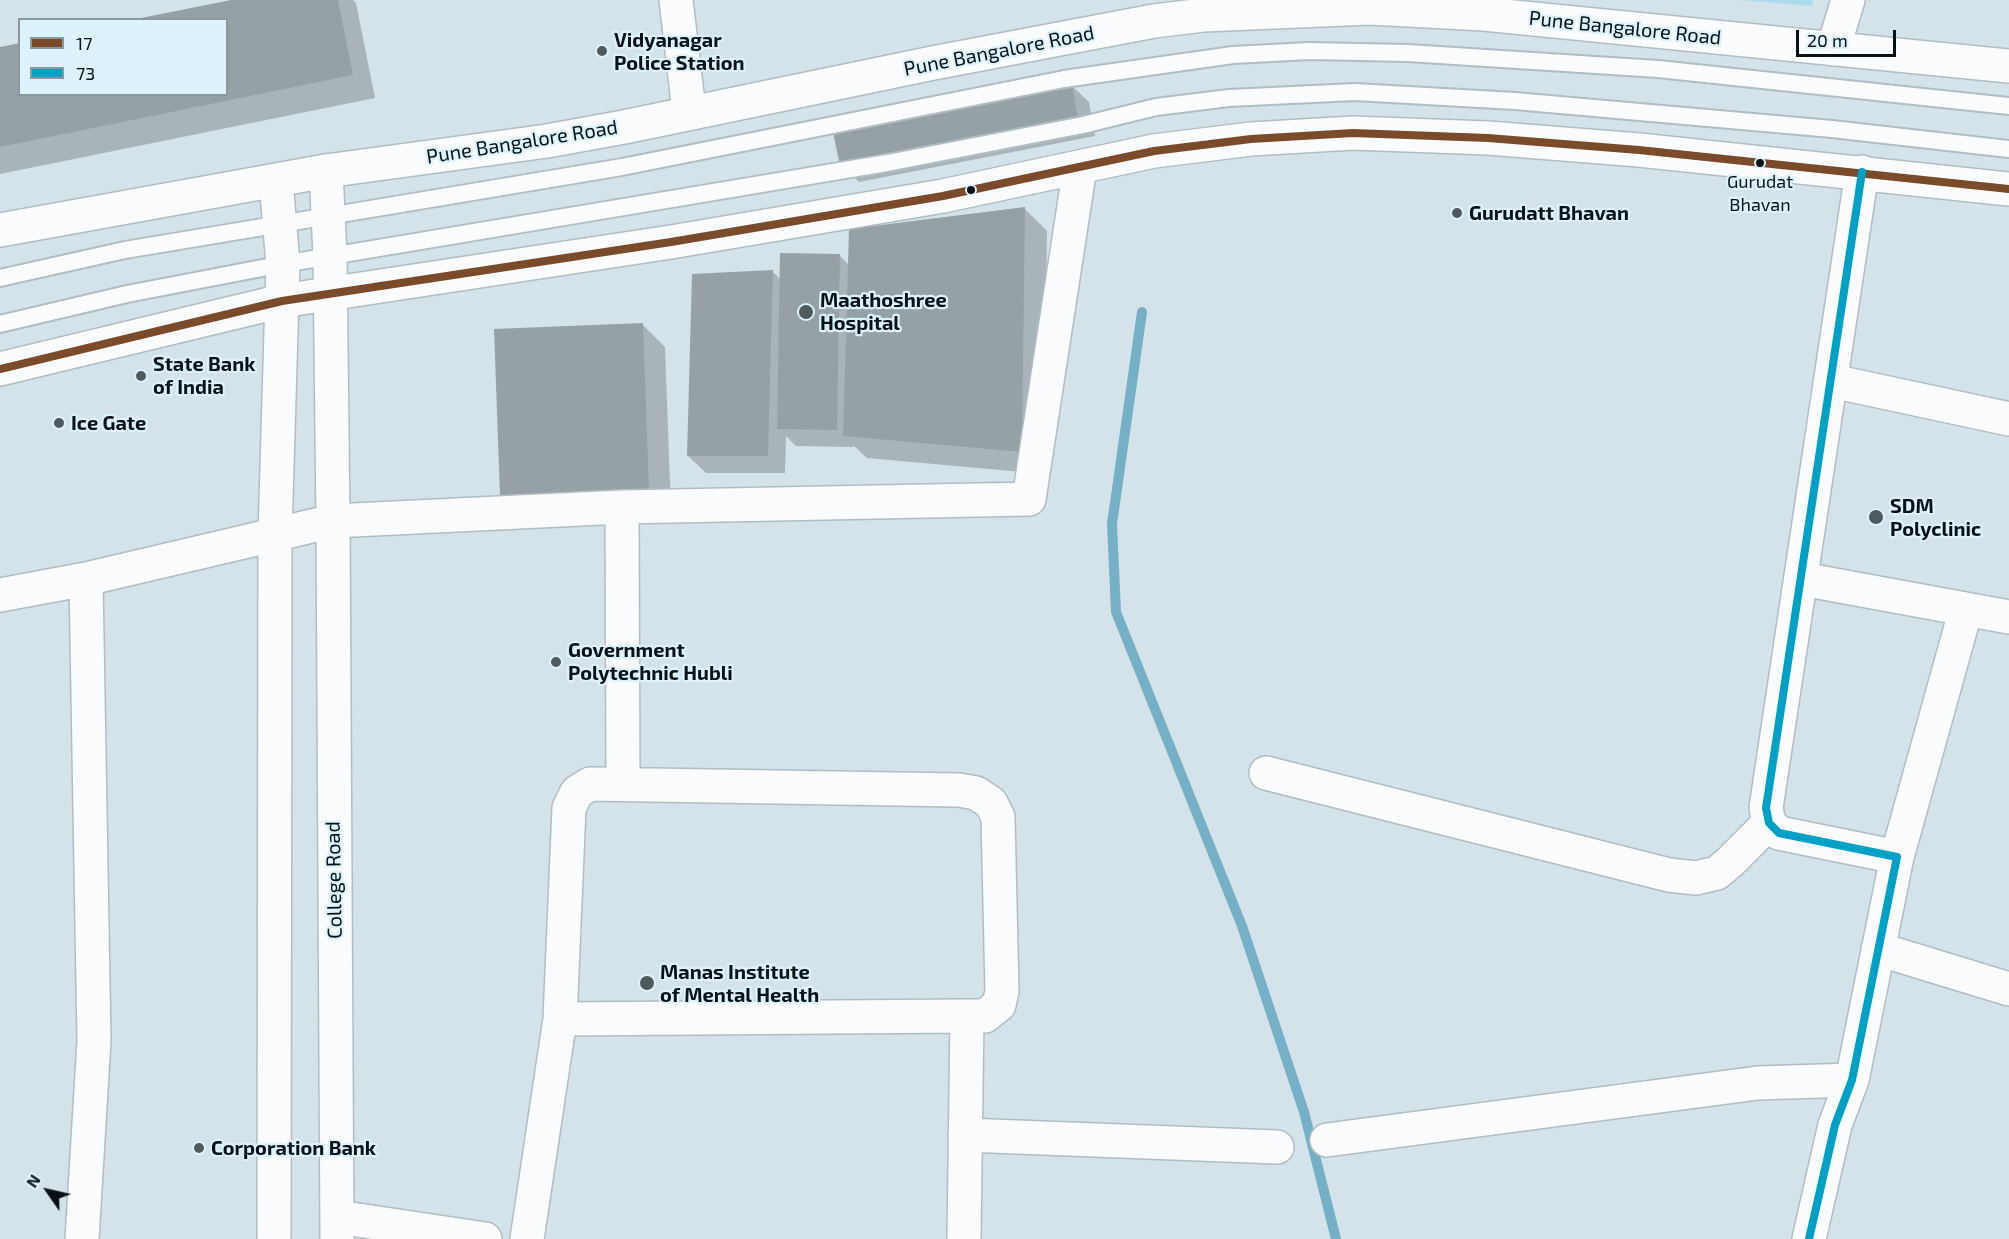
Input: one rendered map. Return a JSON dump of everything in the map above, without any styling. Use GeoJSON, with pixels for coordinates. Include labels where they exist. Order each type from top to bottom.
{"type":"FeatureCollection","features":[{"type":"Feature","properties":{"kind":"street"},"geometry":{"type":"LineString","coordinates":[[676,0],[689,111]]}},
{"type":"Feature","properties":{"kind":"street"},"geometry":{"type":"LineString","coordinates":[[1833,49],[1848,0]]}},
{"type":"Feature","properties":{"kind":"street","name":"Pune Bangalore Road"},"geometry":{"type":"LineString","coordinates":[[0,230],[326,171],[547,141],[689,111],[1154,21],[1256,12],[1370,8],[1484,14],[2009,66]]}},
{"type":"Feature","properties":{"kind":"street"},"geometry":{"type":"LineString","coordinates":[[0,369],[282,301],[671,242],[931,198],[1154,151],[1251,139],[1353,133],[1488,138],[1862,172],[2009,189]]}},
{"type":"Feature","properties":{"kind":"street"},"geometry":{"type":"LineString","coordinates":[[0,595],[87,579],[333,521],[622,507],[1029,499],[1080,167]]}},
{"type":"Feature","properties":{"kind":"street","name":"College Road"},"geometry":{"type":"LineString","coordinates":[[326,171],[330,256],[333,521],[337,1228]]}},
{"type":"Feature","properties":{"kind":"street"},"geometry":{"type":"LineString","coordinates":[[1862,172],[1766,808],[1769,823],[1779,833],[1897,857]]}},
{"type":"Feature","properties":{"kind":"street"},"geometry":{"type":"LineString","coordinates":[[274,1239],[275,534],[283,264],[276,181]]}},
{"type":"Feature","properties":{"kind":"street"},"geometry":{"type":"LineString","coordinates":[[1832,381],[2009,419]]}},
{"type":"Feature","properties":{"kind":"street"},"geometry":{"type":"LineString","coordinates":[[622,507],[623,784]]}},
{"type":"Feature","properties":{"kind":"street"},"geometry":{"type":"LineString","coordinates":[[82,1239],[94,1041],[87,579]]}},
{"type":"Feature","properties":{"kind":"street"},"geometry":{"type":"LineString","coordinates":[[1802,579],[2009,617]]}},
{"type":"Feature","properties":{"kind":"street"},"geometry":{"type":"LineString","coordinates":[[1809,1239],[1835,1125],[1852,1080],[1897,857],[1966,609]]}},
{"type":"Feature","properties":{"kind":"street"},"geometry":{"type":"LineString","coordinates":[[1266,772],[1669,875],[1696,878],[1717,873],[1769,823]]}},
{"type":"Feature","properties":{"kind":"street"},"geometry":{"type":"LineString","coordinates":[[527,1239],[560,1019],[569,808],[578,792],[590,784],[959,790],[976,793],[990,803],[998,817],[1002,991],[999,1005],[985,1016],[560,1019]]}},
{"type":"Feature","properties":{"kind":"street"},"geometry":{"type":"LineString","coordinates":[[1878,949],[2009,989]]}},
{"type":"Feature","properties":{"kind":"street"},"geometry":{"type":"LineString","coordinates":[[964,1239],[967,1016]]}},
{"type":"Feature","properties":{"kind":"street"},"geometry":{"type":"LineString","coordinates":[[1327,1140],[1758,1083],[1852,1080]]}},
{"type":"Feature","properties":{"kind":"street"},"geometry":{"type":"LineString","coordinates":[[965,1135],[1276,1147]]}},
{"type":"Feature","properties":{"kind":"street"},"geometry":{"type":"LineString","coordinates":[[337,1228],[485,1239]]}},
{"type":"Feature","properties":{"kind":"lane"},"geometry":{"type":"LineString","coordinates":[[0,278],[125,250],[622,167],[1064,79],[1233,55],[1309,51],[1408,53],[1634,68],[2009,106]]}},
{"type":"Feature","properties":{"kind":"lane"},"geometry":{"type":"LineString","coordinates":[[0,324],[127,294],[283,264],[887,163],[1083,125],[1156,107],[1229,98],[1355,92],[1515,101],[1832,129],[2009,149]]}},
{"type":"Feature","properties":{"kind":"shaded area"},"geometry":{"type":"Polygon","coordinates":[[[1740,0],[1813,0],[1812,6],[1740,0]]]}},
{"type":"Feature","properties":{"kind":"building"},"geometry":{"type":"Polygon","coordinates":[[[231,0],[338,0],[353,75],[0,147],[0,47],[18,43],[18,96],[228,96],[228,18],[141,18],[231,0]]]}},
{"type":"Feature","properties":{"kind":"building"},"geometry":{"type":"Polygon","coordinates":[[[1072,83],[1078,119],[840,166],[833,132],[1072,83]]]}},
{"type":"Feature","properties":{"kind":"building"},"geometry":{"type":"Polygon","coordinates":[[[1025,207],[1022,452],[843,436],[849,229],[1025,207]]]}},
{"type":"Feature","properties":{"kind":"building"},"geometry":{"type":"Polygon","coordinates":[[[780,253],[840,254],[837,430],[777,429],[780,253]]]}},
{"type":"Feature","properties":{"kind":"building"},"geometry":{"type":"Polygon","coordinates":[[[773,270],[768,456],[687,456],[692,274],[773,270]]]}},
{"type":"Feature","properties":{"kind":"building"},"geometry":{"type":"Polygon","coordinates":[[[643,323],[649,489],[500,495],[494,329],[643,323]]]}},
{"type":"Feature","properties":{"kind":"waterway"},"geometry":{"type":"LineString","coordinates":[[1142,312],[1112,524],[1116,612],[1242,926],[1304,1112],[1336,1239]]}},
{"type":"Feature","properties":{"kind":"transit line","name":"17"},"geometry":{"type":"LineString","coordinates":[[0,369],[282,301],[671,242],[943,196],[1154,151],[1251,139],[1353,133],[1488,138],[1639,150],[2009,189]]}},
{"type":"Feature","properties":{"kind":"transit line","name":"73"},"geometry":{"type":"LineString","coordinates":[[1809,1239],[1835,1125],[1852,1080],[1897,857],[1779,833],[1769,823],[1766,808],[1862,172]]}},
{"type":"Feature","properties":{"kind":"place","name":"Vidyanagar Police Station"},"geometry":{"type":"Point","coordinates":[602,51]}},
{"type":"Feature","properties":{"kind":"place","name":"Gurudat Bhavan"},"geometry":{"type":"Point","coordinates":[1760,163]}},
{"type":"Feature","properties":{"kind":"place","name":"Gurudatt Bhavan"},"geometry":{"type":"Point","coordinates":[1457,213]}},
{"type":"Feature","properties":{"kind":"place","name":"Maathoshree Hospital"},"geometry":{"type":"Point","coordinates":[806,312]}},
{"type":"Feature","properties":{"kind":"place","name":"State Bank of India"},"geometry":{"type":"Point","coordinates":[141,376]}},
{"type":"Feature","properties":{"kind":"place","name":"Ice Gate"},"geometry":{"type":"Point","coordinates":[59,423]}},
{"type":"Feature","properties":{"kind":"place","name":"SDM Polyclinic"},"geometry":{"type":"Point","coordinates":[1876,517]}},
{"type":"Feature","properties":{"kind":"place","name":"Government Polytechnic Hubli"},"geometry":{"type":"Point","coordinates":[556,662]}},
{"type":"Feature","properties":{"kind":"place","name":"Manas Institute of Mental Health"},"geometry":{"type":"Point","coordinates":[647,983]}},
{"type":"Feature","properties":{"kind":"place","name":"Corporation Bank"},"geometry":{"type":"Point","coordinates":[199,1148]}}]}
